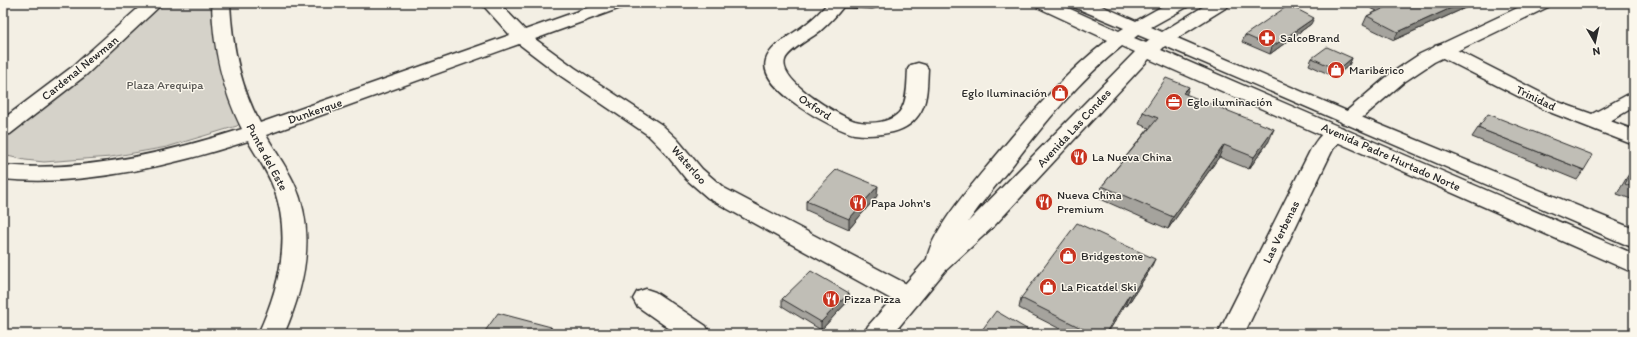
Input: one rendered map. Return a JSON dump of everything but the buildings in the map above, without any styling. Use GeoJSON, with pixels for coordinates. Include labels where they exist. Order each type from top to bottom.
{"type":"FeatureCollection","features":[{"type":"Feature","properties":{"kind":"street","name":"Cardenal Newman"},"geometry":{"type":"LineString","coordinates":[[3,129],[80,70],[154,3]]}},
{"type":"Feature","properties":{"kind":"street","name":"Punta del Este"},"geometry":{"type":"LineString","coordinates":[[221,3],[221,22],[226,58],[237,93],[254,132],[278,171],[287,191],[292,213],[295,234],[292,273],[287,295],[271,334]]}},
{"type":"Feature","properties":{"kind":"street","name":"Waterloo"},"geometry":{"type":"LineString","coordinates":[[490,3],[522,37],[540,53],[657,131],[675,149],[690,171],[716,193],[909,297]]}},
{"type":"Feature","properties":{"kind":"street","name":"Dunkerque"},"geometry":{"type":"LineString","coordinates":[[3,172],[24,174],[62,173],[116,167],[162,158],[254,132],[617,3]]}},
{"type":"Feature","properties":{"kind":"street","name":"Oxford"},"geometry":{"type":"LineString","coordinates":[[837,3],[819,23],[782,52],[775,62],[778,74],[796,95],[848,126],[866,129],[888,127],[902,120],[911,111],[918,69]]}},
{"type":"Feature","properties":{"kind":"street"},"geometry":{"type":"LineString","coordinates":[[848,3],[872,3]]}},
{"type":"Feature","properties":{"kind":"street"},"geometry":{"type":"LineString","coordinates":[[1043,3],[1130,33]]}},
{"type":"Feature","properties":{"kind":"street"},"geometry":{"type":"LineString","coordinates":[[1080,3],[1130,33]]}},
{"type":"Feature","properties":{"kind":"street","name":"Avenida Las Condes"},"geometry":{"type":"LineString","coordinates":[[936,265],[950,232],[962,212],[1030,128],[1075,78],[1130,33],[1181,3]]}},
{"type":"Feature","properties":{"kind":"street","name":"Avenida Las Condes"},"geometry":{"type":"LineString","coordinates":[[877,334],[936,265],[986,220],[1134,63],[1155,45],[1221,3]]}},
{"type":"Feature","properties":{"kind":"street","name":"Las Verbenas"},"geometry":{"type":"LineString","coordinates":[[1231,334],[1322,149],[1330,138],[1397,78],[1427,58],[1542,3]]}},
{"type":"Feature","properties":{"kind":"street","name":"Avenida Padre Hurtado Norte"},"geometry":{"type":"LineString","coordinates":[[1130,33],[1342,126],[1634,264]]}},
{"type":"Feature","properties":{"kind":"street","name":"Trinidad"},"geometry":{"type":"LineString","coordinates":[[1442,50],[1540,100],[1634,138]]}},
{"type":"Feature","properties":{"kind":"street"},"geometry":{"type":"LineString","coordinates":[[1594,122],[1634,99]]}},
{"type":"Feature","properties":{"kind":"street","name":"Avenida Padre Hurtado Norte"},"geometry":{"type":"LineString","coordinates":[[1342,126],[1634,239]]}},
{"type":"Feature","properties":{"kind":"street"},"geometry":{"type":"LineString","coordinates":[[1609,253],[1616,249],[1634,248]]}},
{"type":"Feature","properties":{"kind":"street"},"geometry":{"type":"LineString","coordinates":[[646,298],[697,334]]}},
{"type":"Feature","properties":{"kind":"green space","name":"Plaza Arequipa"},"geometry":{"type":"Polygon","coordinates":[[[164,3],[218,3],[240,123],[237,126],[167,147],[111,157],[44,162],[25,160],[3,155],[3,137],[118,46],[164,3]]]}},
{"type":"Feature","properties":{"kind":"place","name":"SalcoBrand"},"geometry":{"type":"Point","coordinates":[1267,38]}},
{"type":"Feature","properties":{"kind":"place","name":"Maribérico"},"geometry":{"type":"Point","coordinates":[1336,70]}},
{"type":"Feature","properties":{"kind":"place","name":"Eglo Iluminación"},"geometry":{"type":"Point","coordinates":[1060,93]}},
{"type":"Feature","properties":{"kind":"place","name":"Eglo iluminación"},"geometry":{"type":"Point","coordinates":[1174,102]}},
{"type":"Feature","properties":{"kind":"place","name":"La Nueva China"},"geometry":{"type":"Point","coordinates":[1079,157]}},
{"type":"Feature","properties":{"kind":"place","name":"Nueva China Premium"},"geometry":{"type":"Point","coordinates":[1044,202]}},
{"type":"Feature","properties":{"kind":"place","name":"Papa John's"},"geometry":{"type":"Point","coordinates":[858,203]}},
{"type":"Feature","properties":{"kind":"place","name":"Bridgestone"},"geometry":{"type":"Point","coordinates":[1068,256]}},
{"type":"Feature","properties":{"kind":"place","name":"La Picatdel Ski"},"geometry":{"type":"Point","coordinates":[1048,287]}},
{"type":"Feature","properties":{"kind":"place","name":"Pizza Pizza"},"geometry":{"type":"Point","coordinates":[831,299]}}]}
